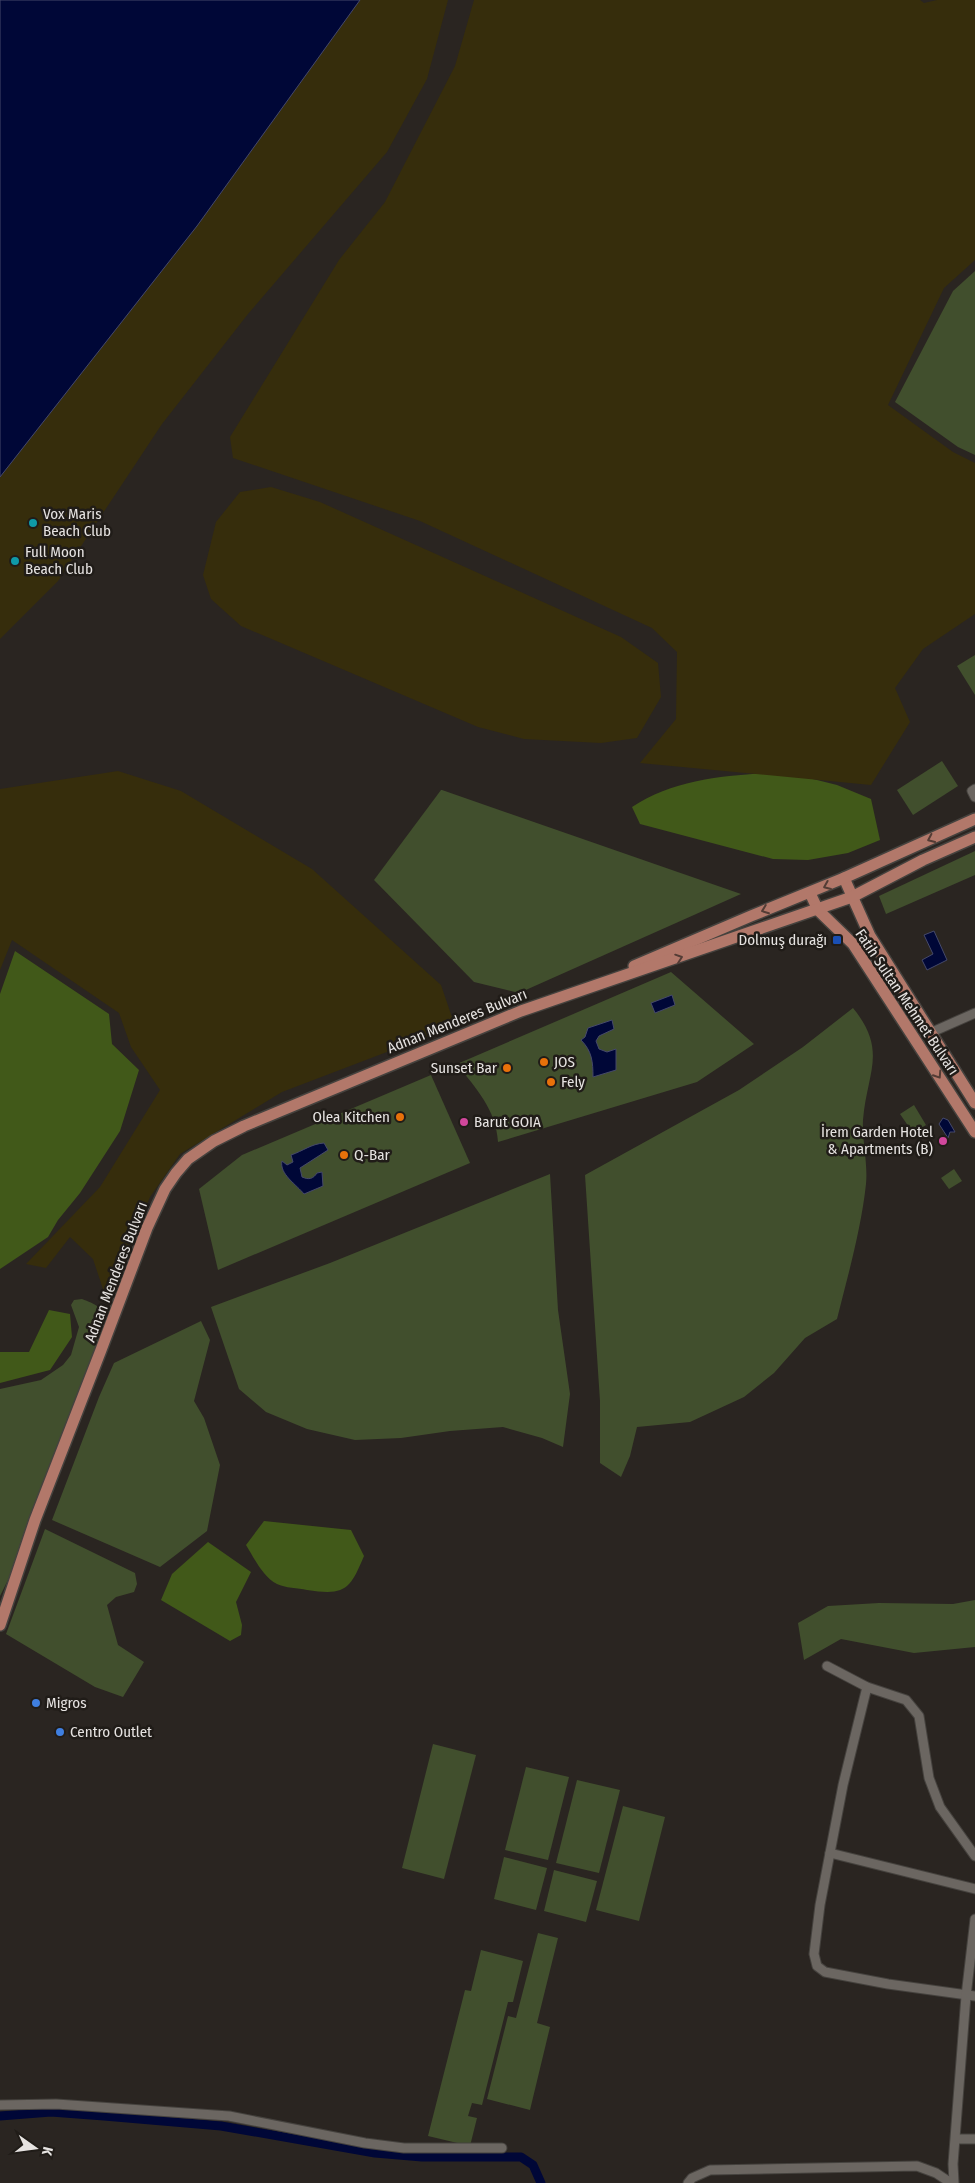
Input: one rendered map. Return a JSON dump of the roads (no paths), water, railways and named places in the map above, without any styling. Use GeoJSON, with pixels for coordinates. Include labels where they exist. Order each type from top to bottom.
{"type":"FeatureCollection","features":[{"type":"Feature","properties":{"kind":"main road"},"geometry":{"type":"LineString","coordinates":[[844,878],[975,819]]}},
{"type":"Feature","properties":{"kind":"main road"},"geometry":{"type":"LineString","coordinates":[[852,897],[923,860],[975,837]]}},
{"type":"Feature","properties":{"kind":"main road","name":"Adnan Menderes Bulvarı"},"geometry":{"type":"LineString","coordinates":[[0,1625],[34,1520],[102,1350],[146,1228],[165,1189],[188,1159],[214,1141],[244,1126],[521,1011],[599,982],[733,923],[844,878]]}},
{"type":"Feature","properties":{"kind":"main road","name":"Fatih Sultan Mehmet Bulvarı"},"geometry":{"type":"LineString","coordinates":[[844,878],[870,936],[975,1103]]}},
{"type":"Feature","properties":{"kind":"main road","name":"Fatih Sultan Mehmet Bulvarı"},"geometry":{"type":"LineString","coordinates":[[810,893],[818,910],[853,944],[975,1132]]}},
{"type":"Feature","properties":{"kind":"main road","name":"Adnan Menderes Bulvarı"},"geometry":{"type":"LineString","coordinates":[[599,982],[656,966],[852,897]]}},
{"type":"Feature","properties":{"kind":"street"},"geometry":{"type":"LineString","coordinates":[[975,789],[972,791],[975,797]]}},
{"type":"Feature","properties":{"kind":"street"},"geometry":{"type":"LineString","coordinates":[[930,1033],[975,1014]]}},
{"type":"Feature","properties":{"kind":"street"},"geometry":{"type":"LineString","coordinates":[[827,1666],[867,1687],[906,1700],[919,1716],[928,1778],[940,1807],[975,1856]]}},
{"type":"Feature","properties":{"kind":"street"},"geometry":{"type":"LineString","coordinates":[[867,1687],[843,1785],[830,1853],[816,1934],[814,1954],[817,1966],[825,1972],[971,1996]]}},
{"type":"Feature","properties":{"kind":"street"},"geometry":{"type":"LineString","coordinates":[[830,1853],[975,1889]]}},
{"type":"Feature","properties":{"kind":"street"},"geometry":{"type":"LineString","coordinates":[[953,2183],[953,2164],[971,1996],[975,1919]]}},
{"type":"Feature","properties":{"kind":"street"},"geometry":{"type":"LineString","coordinates":[[0,2104],[56,2104],[229,2116],[365,2143],[404,2148],[502,2148]]}},
{"type":"Feature","properties":{"kind":"street"},"geometry":{"type":"LineString","coordinates":[[956,2139],[975,2139]]}},
{"type":"Feature","properties":{"kind":"street"},"geometry":{"type":"LineString","coordinates":[[688,2183],[692,2178],[710,2170],[917,2166],[936,2173],[953,2183]]}},
{"type":"Feature","properties":{"kind":"waterway"},"geometry":{"type":"LineString","coordinates":[[0,2116],[51,2112],[104,2116],[221,2126],[375,2153],[422,2157],[521,2157],[533,2165],[541,2183]]}},
{"type":"Feature","properties":{"kind":"place","name":"Vox Maris Beach Club"},"geometry":{"type":"Point","coordinates":[33,523]}},
{"type":"Feature","properties":{"kind":"place","name":"Full Moon Beach Club"},"geometry":{"type":"Point","coordinates":[15,561]}},
{"type":"Feature","properties":{"kind":"place","name":"Dolmuş durağı"},"geometry":{"type":"Point","coordinates":[837,940]}},
{"type":"Feature","properties":{"kind":"place","name":"JOS"},"geometry":{"type":"Point","coordinates":[544,1062]}},
{"type":"Feature","properties":{"kind":"place","name":"Sunset Bar"},"geometry":{"type":"Point","coordinates":[507,1068]}},
{"type":"Feature","properties":{"kind":"place","name":"Fely"},"geometry":{"type":"Point","coordinates":[551,1082]}},
{"type":"Feature","properties":{"kind":"place","name":"Olea Kitchen"},"geometry":{"type":"Point","coordinates":[400,1117]}},
{"type":"Feature","properties":{"kind":"place","name":"Barut GOIA"},"geometry":{"type":"Point","coordinates":[464,1122]}},
{"type":"Feature","properties":{"kind":"place","name":"İrem Garden Hotel & Apartments (B)"},"geometry":{"type":"Point","coordinates":[943,1141]}},
{"type":"Feature","properties":{"kind":"place","name":"Q-Bar"},"geometry":{"type":"Point","coordinates":[344,1155]}},
{"type":"Feature","properties":{"kind":"place","name":"Migros"},"geometry":{"type":"Point","coordinates":[36,1703]}},
{"type":"Feature","properties":{"kind":"place","name":"Centro Outlet"},"geometry":{"type":"Point","coordinates":[60,1732]}}]}
